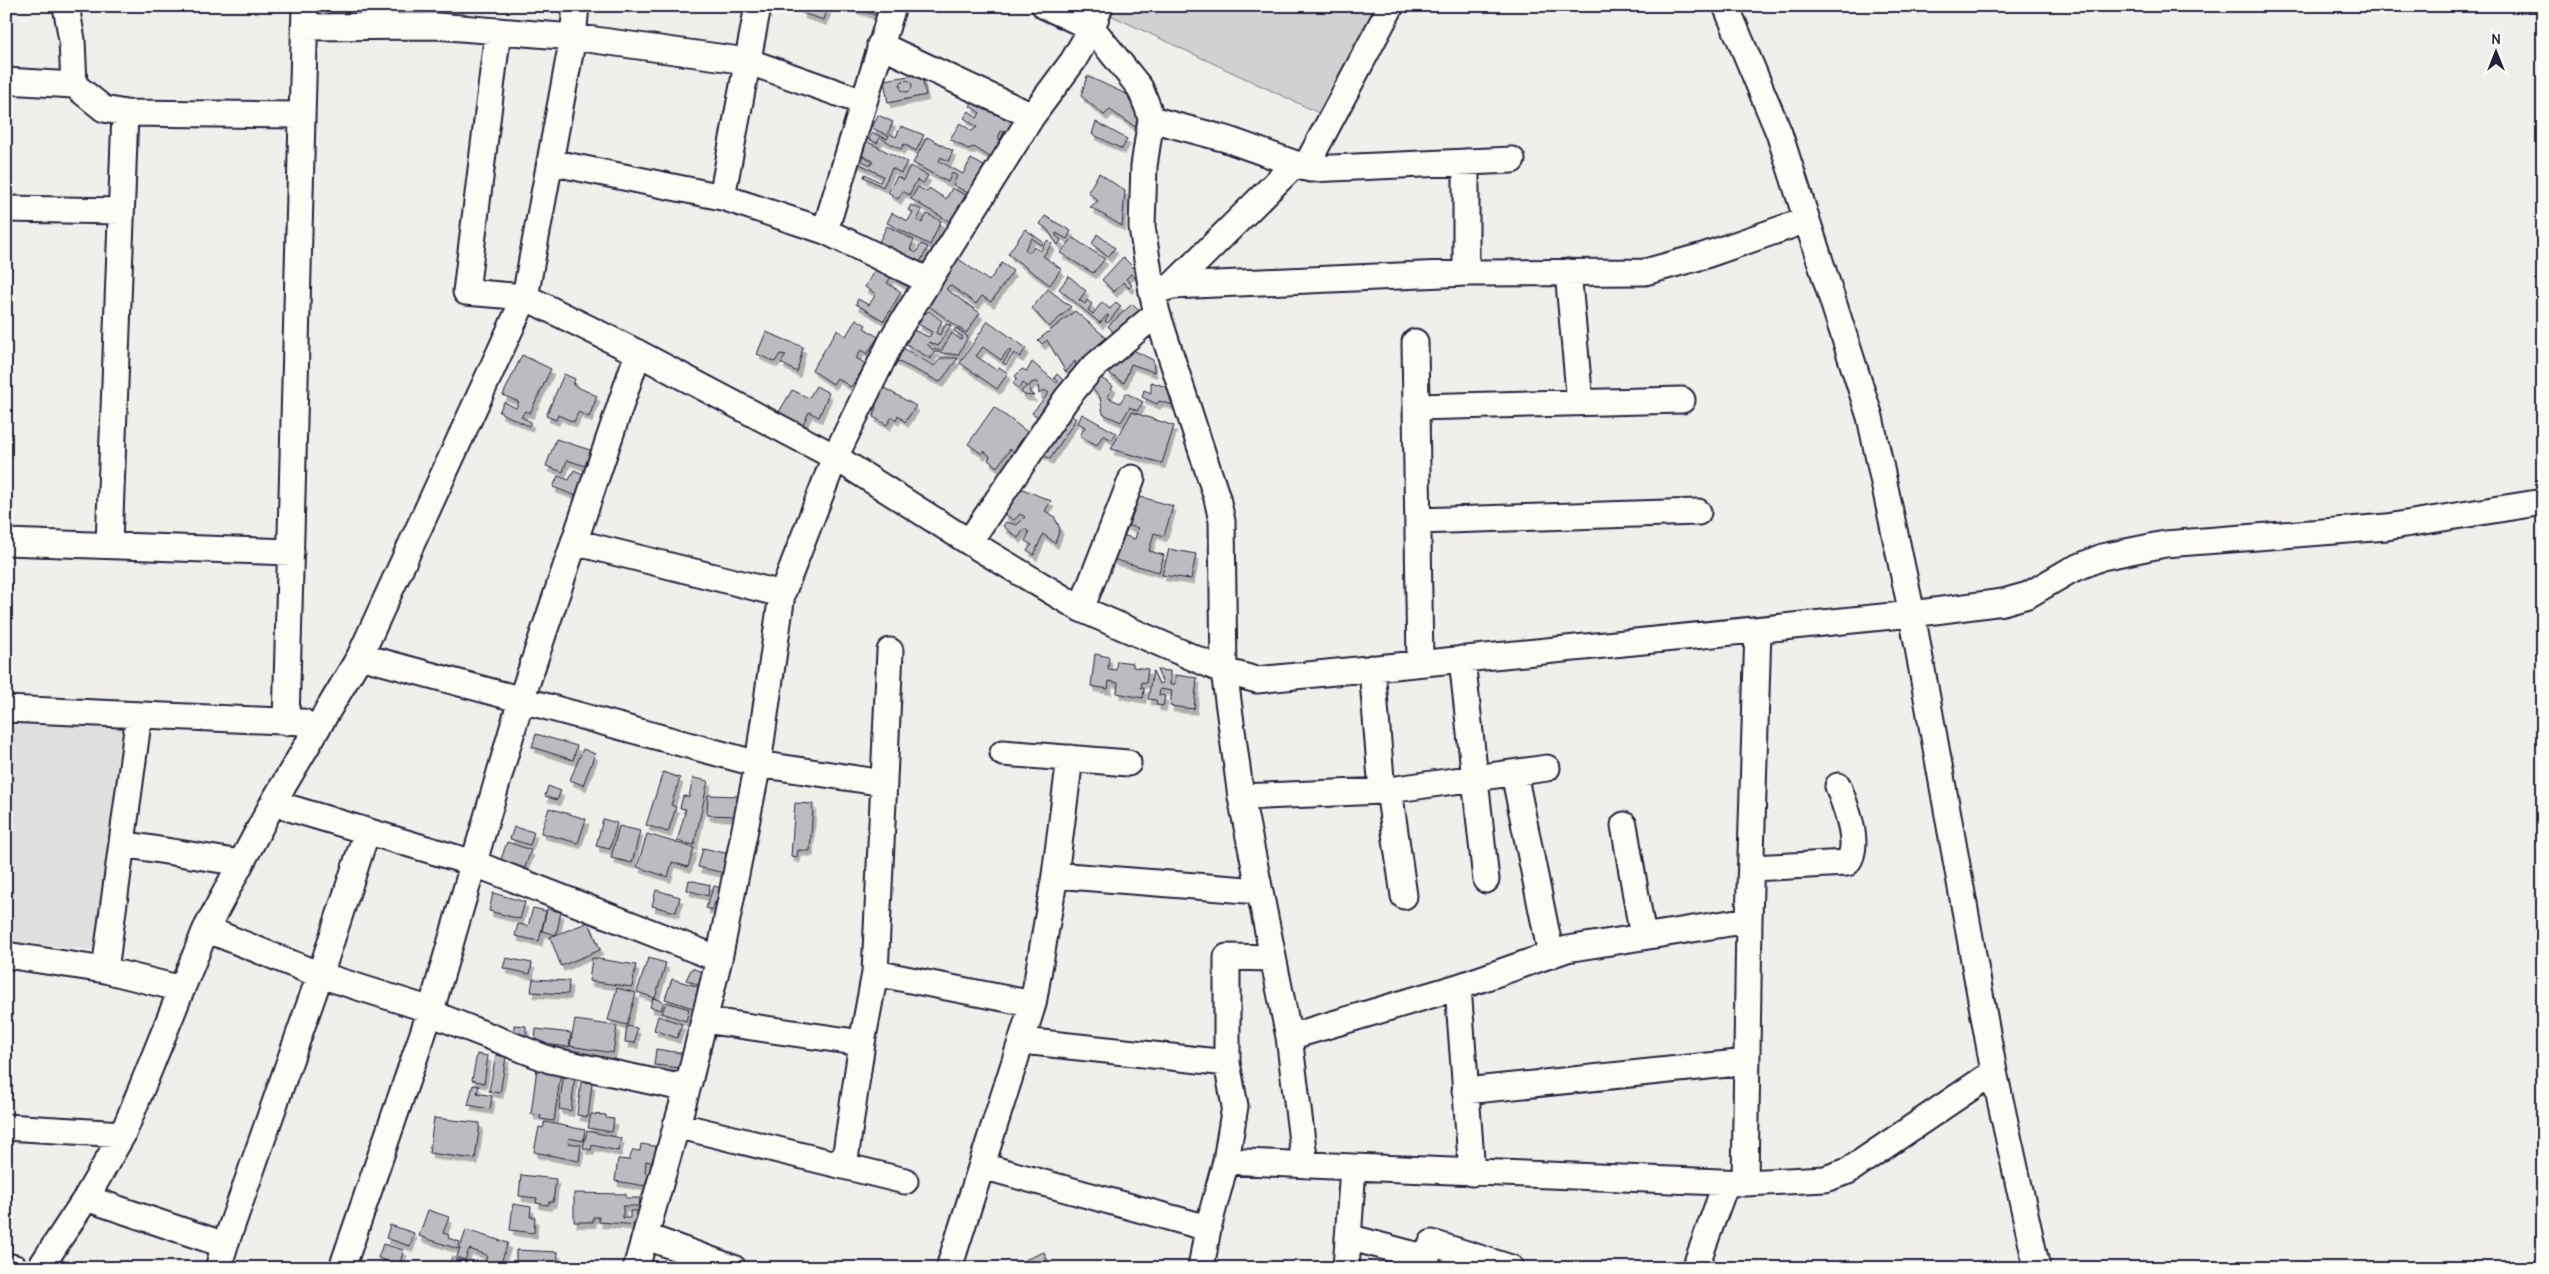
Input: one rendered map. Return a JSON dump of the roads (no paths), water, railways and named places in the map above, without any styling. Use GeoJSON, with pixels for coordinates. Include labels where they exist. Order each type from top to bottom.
{"type":"FeatureCollection","features":[{"type":"Feature","properties":{"kind":"street"},"geometry":{"type":"LineString","coordinates":[[66,6],[72,40],[74,85]]}},
{"type":"Feature","properties":{"kind":"street"},"geometry":{"type":"LineString","coordinates":[[40,1268],[86,1198],[123,1134],[206,930],[273,803],[360,656],[525,297],[573,37],[576,6]]}},
{"type":"Feature","properties":{"kind":"street"},"geometry":{"type":"LineString","coordinates":[[722,197],[746,61],[758,6]]}},
{"type":"Feature","properties":{"kind":"street"},"geometry":{"type":"LineString","coordinates":[[825,231],[893,6]]}},
{"type":"Feature","properties":{"kind":"street"},"geometry":{"type":"LineString","coordinates":[[1045,6],[1096,17],[1140,88],[1150,119],[1144,166],[1142,227],[1222,521],[1224,670],[1241,797],[1289,1037],[1305,1165]]}},
{"type":"Feature","properties":{"kind":"street"},"geometry":{"type":"LineString","coordinates":[[970,542],[1067,398],[1090,369],[1160,297],[1299,166],[1391,6]]}},
{"type":"Feature","properties":{"kind":"street"},"geometry":{"type":"LineString","coordinates":[[1726,6],[1779,133],[1870,417],[1912,614],[1994,1072],[2031,1266]]}},
{"type":"Feature","properties":{"kind":"street"},"geometry":{"type":"LineString","coordinates":[[286,722],[304,16],[437,16],[498,31],[573,37],[746,61],[863,102]]}},
{"type":"Feature","properties":{"kind":"street"},"geometry":{"type":"LineString","coordinates":[[636,1268],[647,1237],[689,1082],[719,959],[758,764],[782,594],[835,457],[894,336],[1032,116],[1073,61],[1096,17]]}},
{"type":"Feature","properties":{"kind":"street"},"geometry":{"type":"LineString","coordinates":[[498,31],[466,292],[525,297],[638,353],[835,457],[1081,609],[1224,670],[1257,680],[1912,614],[2002,602],[2028,595],[2069,571],[2102,557],[2165,544],[2387,527],[2543,502]]}},
{"type":"Feature","properties":{"kind":"street"},"geometry":{"type":"LineString","coordinates":[[880,45],[1032,116]]}},
{"type":"Feature","properties":{"kind":"street"},"geometry":{"type":"LineString","coordinates":[[6,81],[74,85],[104,109],[125,113],[302,115]]}},
{"type":"Feature","properties":{"kind":"street"},"geometry":{"type":"LineString","coordinates":[[109,545],[125,113]]}},
{"type":"Feature","properties":{"kind":"street"},"geometry":{"type":"LineString","coordinates":[[1150,119],[1226,139],[1299,166],[1512,160]]}},
{"type":"Feature","properties":{"kind":"street"},"geometry":{"type":"LineString","coordinates":[[550,162],[722,197],[825,231],[929,281]]}},
{"type":"Feature","properties":{"kind":"street"},"geometry":{"type":"LineString","coordinates":[[1466,162],[1466,273]]}},
{"type":"Feature","properties":{"kind":"street"},"geometry":{"type":"LineString","coordinates":[[6,209],[121,211]]}},
{"type":"Feature","properties":{"kind":"street"},"geometry":{"type":"LineString","coordinates":[[1160,297],[1466,273],[1645,272],[1703,256],[1807,220]]}},
{"type":"Feature","properties":{"kind":"street"},"geometry":{"type":"LineString","coordinates":[[1568,272],[1580,403]]}},
{"type":"Feature","properties":{"kind":"street"},"geometry":{"type":"LineString","coordinates":[[1415,342],[1420,663]]}},
{"type":"Feature","properties":{"kind":"street"},"geometry":{"type":"LineString","coordinates":[[342,1268],[431,1010],[521,700],[638,353]]}},
{"type":"Feature","properties":{"kind":"street"},"geometry":{"type":"LineString","coordinates":[[1416,407],[1682,400]]}},
{"type":"Feature","properties":{"kind":"street"},"geometry":{"type":"LineString","coordinates":[[1081,609],[1132,478]]}},
{"type":"Feature","properties":{"kind":"street"},"geometry":{"type":"LineString","coordinates":[[1418,521],[1698,512]]}},
{"type":"Feature","properties":{"kind":"street"},"geometry":{"type":"LineString","coordinates":[[6,542],[291,552]]}},
{"type":"Feature","properties":{"kind":"street"},"geometry":{"type":"LineString","coordinates":[[574,542],[782,594]]}},
{"type":"Feature","properties":{"kind":"street"},"geometry":{"type":"LineString","coordinates":[[1695,1268],[1736,1183],[1746,1062],[1758,630]]}},
{"type":"Feature","properties":{"kind":"street"},"geometry":{"type":"LineString","coordinates":[[844,1166],[862,1043],[875,973],[890,651]]}},
{"type":"Feature","properties":{"kind":"street"},"geometry":{"type":"LineString","coordinates":[[360,656],[758,764],[884,783]]}},
{"type":"Feature","properties":{"kind":"street"},"geometry":{"type":"LineString","coordinates":[[1462,659],[1486,880]]}},
{"type":"Feature","properties":{"kind":"street"},"geometry":{"type":"LineString","coordinates":[[1372,668],[1385,791],[1404,896]]}},
{"type":"Feature","properties":{"kind":"street"},"geometry":{"type":"LineString","coordinates":[[6,709],[319,723]]}},
{"type":"Feature","properties":{"kind":"street"},"geometry":{"type":"LineString","coordinates":[[105,970],[139,715]]}},
{"type":"Feature","properties":{"kind":"street"},"geometry":{"type":"LineString","coordinates":[[1002,753],[1128,763]]}},
{"type":"Feature","properties":{"kind":"street"},"geometry":{"type":"LineString","coordinates":[[949,1268],[1023,1041],[1033,1004],[1055,875],[1070,758]]}},
{"type":"Feature","properties":{"kind":"street"},"geometry":{"type":"LineString","coordinates":[[1241,797],[1385,791],[1547,768]]}},
{"type":"Feature","properties":{"kind":"street"},"geometry":{"type":"LineString","coordinates":[[1514,773],[1551,955]]}},
{"type":"Feature","properties":{"kind":"street"},"geometry":{"type":"LineString","coordinates":[[1752,868],[1847,863],[1852,851],[1852,823],[1838,786]]}},
{"type":"Feature","properties":{"kind":"street"},"geometry":{"type":"LineString","coordinates":[[273,803],[473,863],[719,959]]}},
{"type":"Feature","properties":{"kind":"street"},"geometry":{"type":"LineString","coordinates":[[1624,825],[1643,937]]}},
{"type":"Feature","properties":{"kind":"street"},"geometry":{"type":"LineString","coordinates":[[86,1198],[222,1256],[320,975],[367,831]]}},
{"type":"Feature","properties":{"kind":"street"},"geometry":{"type":"LineString","coordinates":[[122,844],[241,863]]}},
{"type":"Feature","properties":{"kind":"street"},"geometry":{"type":"LineString","coordinates":[[1055,875],[1259,891]]}},
{"type":"Feature","properties":{"kind":"street"},"geometry":{"type":"LineString","coordinates":[[1289,1037],[1458,987],[1567,949],[1749,920]]}},
{"type":"Feature","properties":{"kind":"street"},"geometry":{"type":"LineString","coordinates":[[206,930],[320,975],[431,1010],[550,1060],[674,1086],[689,1082]]}},
{"type":"Feature","properties":{"kind":"street"},"geometry":{"type":"LineString","coordinates":[[6,955],[105,970],[182,988]]}},
{"type":"Feature","properties":{"kind":"street"},"geometry":{"type":"LineString","coordinates":[[1200,1268],[1208,1228],[1226,1162],[1235,1106],[1226,1063],[1226,957],[1272,958]]}},
{"type":"Feature","properties":{"kind":"street"},"geometry":{"type":"LineString","coordinates":[[875,973],[1033,1004]]}},
{"type":"Feature","properties":{"kind":"street"},"geometry":{"type":"LineString","coordinates":[[1458,987],[1472,1173]]}},
{"type":"Feature","properties":{"kind":"street"},"geometry":{"type":"LineString","coordinates":[[704,1020],[862,1043]]}},
{"type":"Feature","properties":{"kind":"street"},"geometry":{"type":"LineString","coordinates":[[1023,1041],[1226,1063]]}},
{"type":"Feature","properties":{"kind":"street"},"geometry":{"type":"LineString","coordinates":[[1465,1091],[1746,1062]]}},
{"type":"Feature","properties":{"kind":"street"},"geometry":{"type":"LineString","coordinates":[[1226,1162],[1736,1183],[1825,1179],[1848,1171],[1994,1072]]}},
{"type":"Feature","properties":{"kind":"street"},"geometry":{"type":"LineString","coordinates":[[676,1125],[904,1181]]}},
{"type":"Feature","properties":{"kind":"street"},"geometry":{"type":"LineString","coordinates":[[6,1127],[123,1134]]}},
{"type":"Feature","properties":{"kind":"street"},"geometry":{"type":"LineString","coordinates":[[982,1166],[1208,1228]]}},
{"type":"Feature","properties":{"kind":"street"},"geometry":{"type":"LineString","coordinates":[[1346,1268],[1353,1167]]}},
{"type":"Feature","properties":{"kind":"street"},"geometry":{"type":"LineString","coordinates":[[647,1237],[733,1268]]}},
{"type":"Feature","properties":{"kind":"street"},"geometry":{"type":"LineString","coordinates":[[1348,1237],[1425,1263],[1432,1243],[1511,1268]]}},
{"type":"Feature","properties":{"kind":"street"},"geometry":{"type":"LineString","coordinates":[[6,1266],[15,1268]]}}]}
